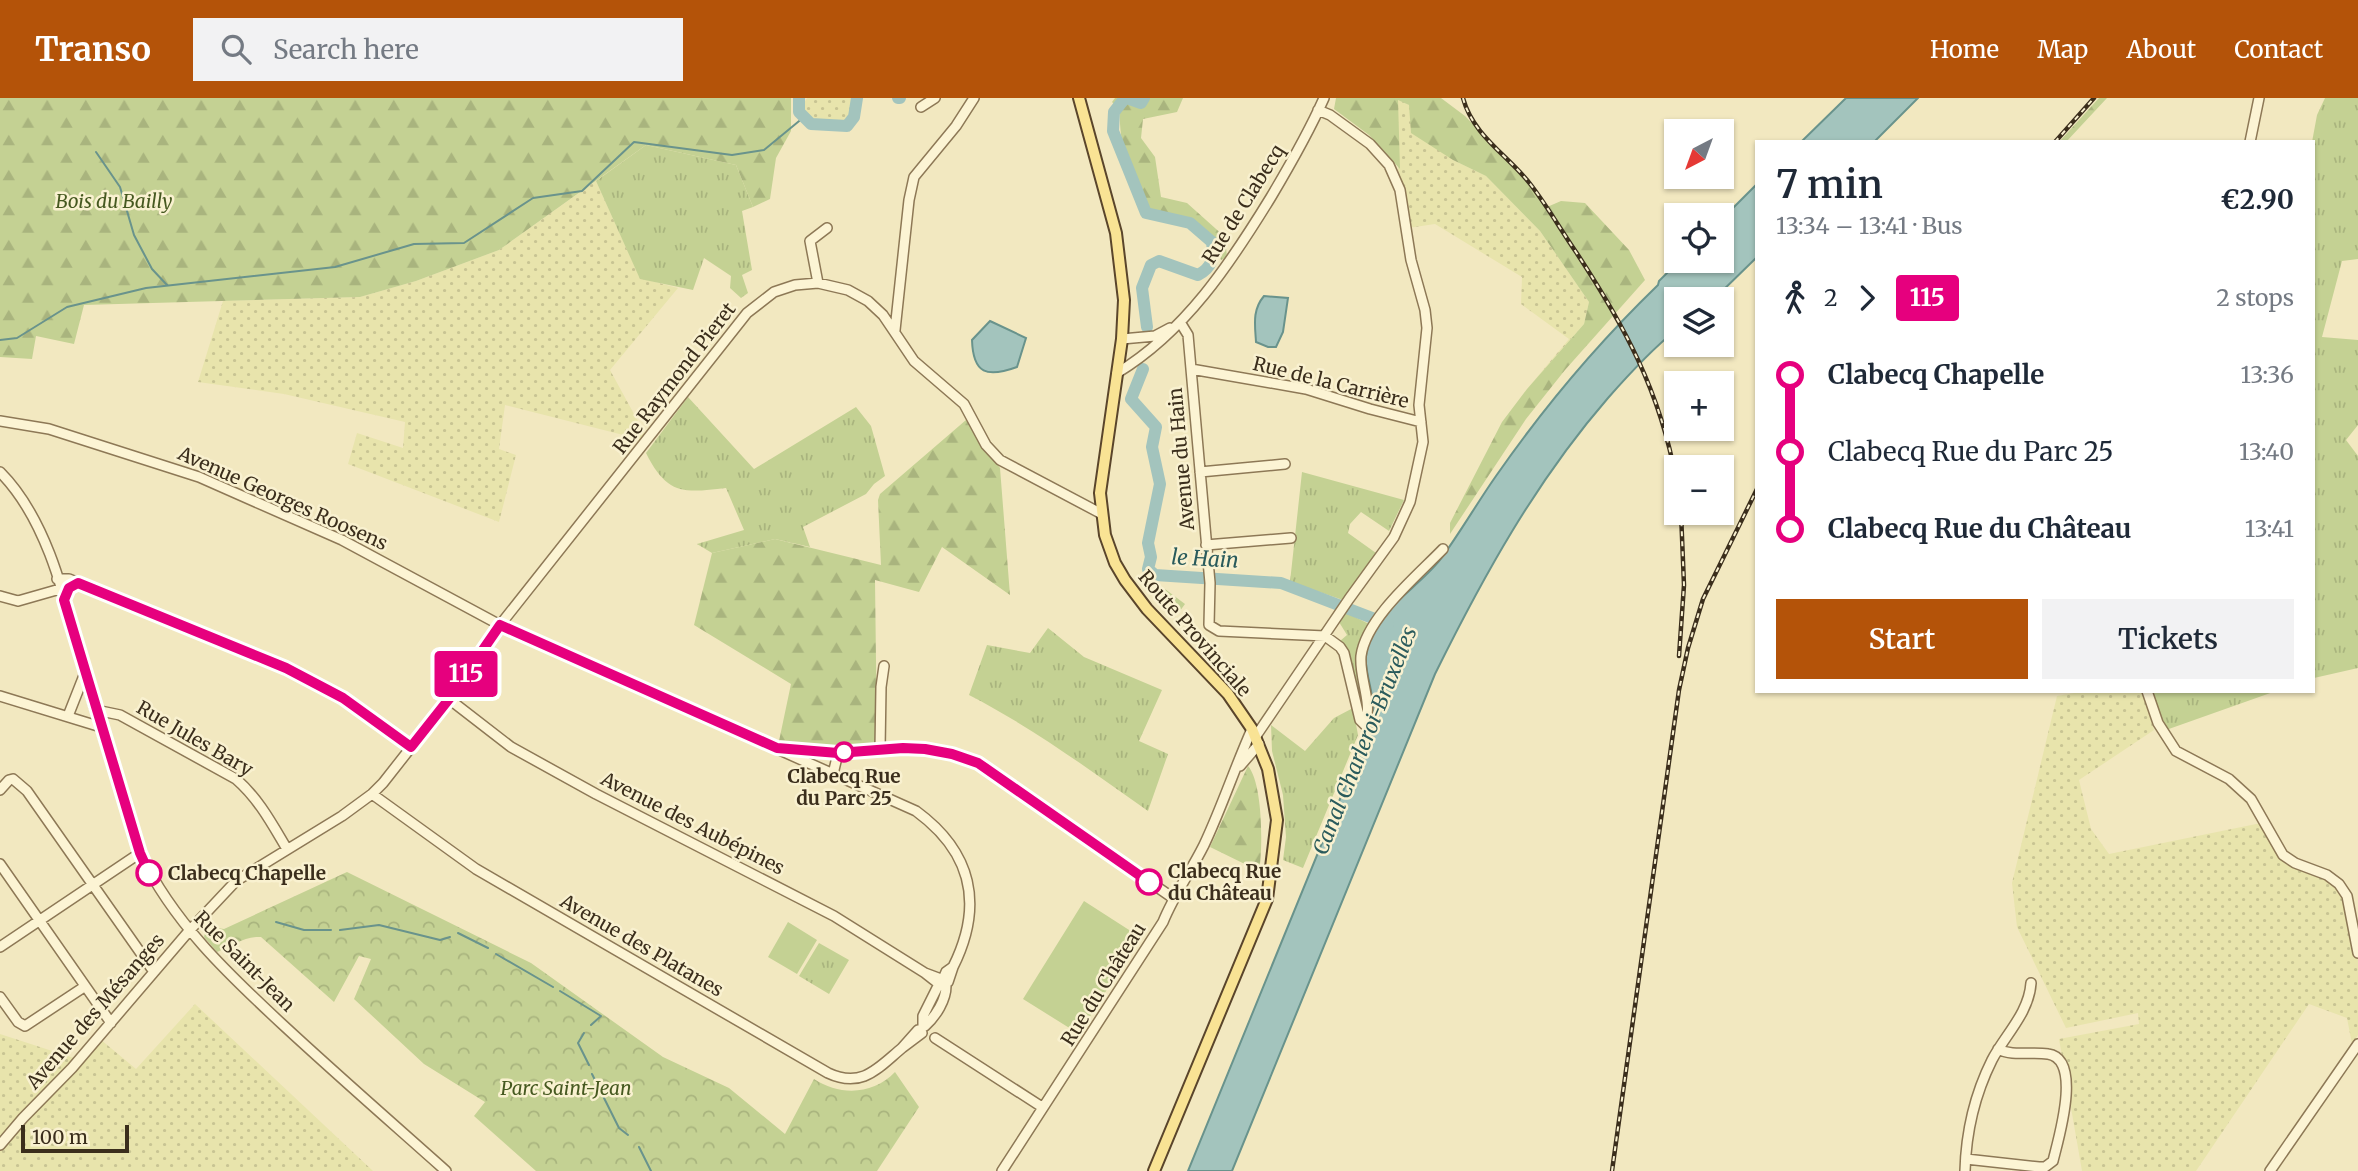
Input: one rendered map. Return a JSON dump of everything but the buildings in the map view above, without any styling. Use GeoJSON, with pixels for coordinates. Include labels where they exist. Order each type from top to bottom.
{"type":"FeatureCollection","features":[{"type":"Feature","properties":{"kind":"main road","name":"Route Provinciale"},"geometry":{"type":"LineString","coordinates":[[1079,98],[1116,233],[1124,300],[1122,339],[1100,494],[1105,535],[1115,563],[1125,580],[1147,609],[1228,694],[1256,736],[1268,769],[1278,820],[1267,899],[1154,1171]]}},
{"type":"Feature","properties":{"kind":"street"},"geometry":{"type":"LineString","coordinates":[[921,107],[934,98]]}},
{"type":"Feature","properties":{"kind":"street"},"geometry":{"type":"LineString","coordinates":[[895,330],[909,200],[914,177],[956,127],[974,98]]}},
{"type":"Feature","properties":{"kind":"street","name":"Rue de Clabecq"},"geometry":{"type":"LineString","coordinates":[[1117,373],[1158,344],[1216,280],[1243,243],[1289,166],[1324,98]]}},
{"type":"Feature","properties":{"kind":"street"},"geometry":{"type":"LineString","coordinates":[[2250,140],[2259,98]]}},
{"type":"Feature","properties":{"kind":"street","name":"Rue du Château"},"geometry":{"type":"LineString","coordinates":[[1002,1171],[1163,922],[1172,898],[1205,843],[1237,770],[1256,736],[1349,598],[1394,537],[1410,502],[1423,442],[1419,405],[1427,328],[1423,301],[1411,260],[1399,190],[1389,165],[1370,144],[1330,115],[1318,110]]}},
{"type":"Feature","properties":{"kind":"street"},"geometry":{"type":"LineString","coordinates":[[818,282],[810,241],[827,228]]}},
{"type":"Feature","properties":{"kind":"street","name":"Rue Raymond Pieret"},"geometry":{"type":"LineString","coordinates":[[372,794],[449,699],[500,625],[747,313],[774,292],[794,285],[818,282],[848,290],[868,301],[895,330],[914,361],[964,404],[986,445],[1000,460],[1102,514]]}},
{"type":"Feature","properties":{"kind":"street","name":"Rue de Clabecq"},"geometry":{"type":"LineString","coordinates":[[1122,339],[1155,336],[1180,322]]}},
{"type":"Feature","properties":{"kind":"street","name":"Avenue du Hain"},"geometry":{"type":"LineString","coordinates":[[1180,322],[1188,331],[1210,583],[1209,625],[1219,631],[1325,636]]}},
{"type":"Feature","properties":{"kind":"street","name":"Rue de la Carrière"},"geometry":{"type":"LineString","coordinates":[[1191,369],[1306,389],[1421,422]]}},
{"type":"Feature","properties":{"kind":"street","name":"Avenue Georges Roosens"},"geometry":{"type":"LineString","coordinates":[[0,421],[50,429],[200,477],[342,540],[500,625],[833,774]]}},
{"type":"Feature","properties":{"kind":"street"},"geometry":{"type":"LineString","coordinates":[[1200,472],[1285,464]]}},
{"type":"Feature","properties":{"kind":"street","name":"Rue Saint-Jean"},"geometry":{"type":"LineString","coordinates":[[0,472],[17,491],[44,540],[140,853],[152,879],[189,931],[247,992],[355,1092],[446,1171]]}},
{"type":"Feature","properties":{"kind":"street"},"geometry":{"type":"LineString","coordinates":[[1206,545],[1291,538]]}},
{"type":"Feature","properties":{"kind":"street"},"geometry":{"type":"LineString","coordinates":[[1325,636],[1344,653],[1360,720],[1365,726],[1368,710],[1362,656],[1376,620],[1443,549]]}},
{"type":"Feature","properties":{"kind":"street"},"geometry":{"type":"LineString","coordinates":[[57,579],[69,579],[286,668],[343,698],[411,747]]}},
{"type":"Feature","properties":{"kind":"street"},"geometry":{"type":"LineString","coordinates":[[64,600],[69,588],[78,583]]}},
{"type":"Feature","properties":{"kind":"street"},"geometry":{"type":"LineString","coordinates":[[0,596],[18,601],[61,589]]}},
{"type":"Feature","properties":{"kind":"street"},"geometry":{"type":"LineString","coordinates":[[880,749],[884,666]]}},
{"type":"Feature","properties":{"kind":"street"},"geometry":{"type":"LineString","coordinates":[[68,716],[85,673]]}},
{"type":"Feature","properties":{"kind":"street"},"geometry":{"type":"LineString","coordinates":[[2148,693],[2158,723],[2176,751],[2229,779],[2250,799],[2283,855],[2295,863],[2327,875],[2339,884],[2347,896],[2358,953]]}},
{"type":"Feature","properties":{"kind":"street"},"geometry":{"type":"LineString","coordinates":[[0,696],[101,727]]}},
{"type":"Feature","properties":{"kind":"street","name":"Avenue des Aubépines"},"geometry":{"type":"LineString","coordinates":[[449,699],[511,747],[834,916],[943,982]]}},
{"type":"Feature","properties":{"kind":"street","name":"Rue Jules Bary"},"geometry":{"type":"LineString","coordinates":[[96,710],[120,715],[236,779],[263,808],[287,849]]}},
{"type":"Feature","properties":{"kind":"street","name":"Rue du Château"},"geometry":{"type":"LineString","coordinates":[[1237,770],[1256,736]]}},
{"type":"Feature","properties":{"kind":"street"},"geometry":{"type":"LineString","coordinates":[[777,748],[838,753],[925,749],[978,763],[1172,898]]}},
{"type":"Feature","properties":{"kind":"street"},"geometry":{"type":"LineString","coordinates":[[833,774],[838,753]]}},
{"type":"Feature","properties":{"kind":"street","name":"Avenue des Platanes"},"geometry":{"type":"LineString","coordinates":[[372,794],[476,869],[828,1073],[846,1079],[866,1076],[884,1066],[931,1021],[946,996],[943,982],[968,933],[971,912],[970,892],[963,866],[932,823],[916,811],[833,774]]}},
{"type":"Feature","properties":{"kind":"street"},"geometry":{"type":"LineString","coordinates":[[0,790],[13,779],[27,791],[153,972]]}},
{"type":"Feature","properties":{"kind":"street","name":"Avenue des Mésanges"},"geometry":{"type":"LineString","coordinates":[[0,1145],[72,1068],[153,972],[236,881],[342,816],[372,794]]}},
{"type":"Feature","properties":{"kind":"street"},"geometry":{"type":"LineString","coordinates":[[0,947],[140,853]]}},
{"type":"Feature","properties":{"kind":"street"},"geometry":{"type":"LineString","coordinates":[[0,864],[111,1023]]}},
{"type":"Feature","properties":{"kind":"street"},"geometry":{"type":"LineString","coordinates":[[1965,1171],[1972,1119],[1981,1088],[1998,1049],[2024,1010],[2031,983]]}},
{"type":"Feature","properties":{"kind":"street"},"geometry":{"type":"LineString","coordinates":[[0,997],[24,1026],[84,987]]}},
{"type":"Feature","properties":{"kind":"street"},"geometry":{"type":"LineString","coordinates":[[923,1029],[1042,1107]]}},
{"type":"Feature","properties":{"kind":"street"},"geometry":{"type":"LineString","coordinates":[[2270,1171],[2358,1044]]}},
{"type":"Feature","properties":{"kind":"street"},"geometry":{"type":"LineString","coordinates":[[1966,1159],[2039,1167],[2045,1167],[2053,1161],[2067,1097],[2062,1065],[2057,1058],[2049,1054],[2005,1053],[1998,1049]]}},
{"type":"Feature","properties":{"kind":"shaded area"},"geometry":{"type":"Polygon","coordinates":[[[807,98],[852,98],[850,114],[843,121],[812,120],[805,112],[804,103],[807,98]]]}},
{"type":"Feature","properties":{"kind":"shaded area"},"geometry":{"type":"Polygon","coordinates":[[[1398,99],[1409,105],[1453,160],[1486,176],[1540,231],[1589,302],[1584,324],[1527,389],[1569,339],[1521,304],[1522,277],[1435,224],[1408,228],[1398,171],[1398,99]]]}},
{"type":"Feature","properties":{"kind":"shaded area"},"geometry":{"type":"Polygon","coordinates":[[[596,181],[640,278],[678,288],[610,370],[646,436],[639,439],[505,405],[499,449],[516,455],[499,522],[348,464],[357,433],[403,448],[405,422],[284,394],[198,382],[223,301],[360,297],[416,281],[499,250],[596,181]]]}},
{"type":"Feature","properties":{"kind":"shaded area"},"geometry":{"type":"Polygon","coordinates":[[[2074,693],[2143,693],[2154,730],[2079,780],[2091,829],[2109,854],[2261,823],[2267,838],[2278,853],[2324,878],[2345,898],[2358,960],[2358,1035],[2352,1044],[2347,1018],[2309,1004],[2196,1171],[2082,1171],[2059,1039],[2139,1024],[2138,1013],[2066,1028],[2017,927],[2012,883],[2057,696],[2074,693]]]}},
{"type":"Feature","properties":{"kind":"shaded area"},"geometry":{"type":"Polygon","coordinates":[[[195,1004],[373,1171],[0,1171],[0,1034],[83,1061],[100,1039],[136,1069],[195,1004]]]}},
{"type":"Feature","properties":{"kind":"green space","name":"Bois du Bailly"},"geometry":{"type":"Polygon","coordinates":[[[0,98],[791,98],[791,131],[776,158],[770,199],[753,207],[736,165],[646,145],[499,250],[416,281],[360,297],[84,305],[74,344],[36,336],[32,359],[0,357],[0,98]]]}},
{"type":"Feature","properties":{"kind":"green space"},"geometry":{"type":"Polygon","coordinates":[[[1115,98],[1183,98],[1177,112],[1143,119],[1141,138],[1155,157],[1161,197],[1187,203],[1225,237],[1227,257],[1221,260],[1210,237],[1196,225],[1152,216],[1128,165],[1121,138],[1120,110],[1112,102],[1115,98]]]}},
{"type":"Feature","properties":{"kind":"green space"},"geometry":{"type":"Polygon","coordinates":[[[1336,98],[1441,98],[1465,116],[1522,175],[1547,207],[1561,201],[1585,203],[1629,250],[1645,280],[1565,370],[1526,419],[1450,534],[1450,523],[1502,422],[1584,324],[1589,302],[1540,231],[1486,176],[1453,160],[1411,133],[1409,105],[1398,100],[1400,169],[1369,135],[1334,109],[1336,98]]]}},
{"type":"Feature","properties":{"kind":"green space"},"geometry":{"type":"Polygon","coordinates":[[[2099,98],[2107,98],[2068,140],[2061,140],[2099,98]]]}},
{"type":"Feature","properties":{"kind":"green space"},"geometry":{"type":"Polygon","coordinates":[[[2325,98],[2358,98],[2358,259],[2342,261],[2322,337],[2358,340],[2358,425],[2346,440],[2358,456],[2358,668],[2315,678],[2315,140],[2312,140],[2317,115],[2325,98]]]}},
{"type":"Feature","properties":{"kind":"green space"},"geometry":{"type":"Polygon","coordinates":[[[646,145],[736,165],[753,207],[742,211],[752,270],[742,275],[748,293],[741,298],[730,288],[731,276],[704,258],[693,290],[640,279],[596,181],[646,145]]]}},
{"type":"Feature","properties":{"kind":"green space"},"geometry":{"type":"Polygon","coordinates":[[[688,397],[754,469],[856,407],[871,426],[885,476],[866,494],[803,527],[810,547],[775,539],[712,553],[697,544],[744,530],[726,488],[698,491],[678,488],[661,477],[646,453],[688,397]]]}},
{"type":"Feature","properties":{"kind":"green space"},"geometry":{"type":"Polygon","coordinates":[[[966,420],[1000,468],[1010,595],[942,547],[919,592],[875,580],[877,744],[816,747],[779,741],[791,684],[694,625],[712,553],[775,539],[881,565],[880,494],[966,420]]]}},
{"type":"Feature","properties":{"kind":"green space"},"geometry":{"type":"Polygon","coordinates":[[[1302,472],[1404,500],[1389,531],[1361,512],[1350,524],[1348,533],[1376,553],[1343,600],[1290,582],[1302,472]]]}},
{"type":"Feature","properties":{"kind":"green space"},"geometry":{"type":"Polygon","coordinates":[[[1165,589],[1185,604],[1177,615],[1157,601],[1165,589]]]}},
{"type":"Feature","properties":{"kind":"green space"},"geometry":{"type":"Polygon","coordinates":[[[1345,612],[1369,624],[1364,634],[1363,714],[1349,654],[1340,641],[1347,635],[1339,622],[1345,612]]]}},
{"type":"Feature","properties":{"kind":"green space"},"geometry":{"type":"Polygon","coordinates":[[[1048,628],[1084,657],[1162,690],[1139,741],[1168,754],[1148,811],[1038,735],[969,695],[987,645],[1030,653],[1048,628]]]}},
{"type":"Feature","properties":{"kind":"green space"},"geometry":{"type":"Polygon","coordinates":[[[2152,693],[2270,693],[2166,730],[2152,693]]]}},
{"type":"Feature","properties":{"kind":"green space"},"geometry":{"type":"Polygon","coordinates":[[[1353,708],[1358,735],[1303,868],[1283,860],[1286,837],[1283,795],[1272,751],[1271,725],[1305,751],[1334,718],[1353,708]]]}},
{"type":"Feature","properties":{"kind":"green space"},"geometry":{"type":"Polygon","coordinates":[[[1248,766],[1257,786],[1259,801],[1259,871],[1210,847],[1248,766]]]}},
{"type":"Feature","properties":{"kind":"green space","name":"Parc Saint-Jean"},"geometry":{"type":"Polygon","coordinates":[[[347,872],[531,963],[663,1057],[729,1088],[785,1134],[814,1079],[835,1088],[856,1090],[877,1085],[895,1072],[919,1107],[877,1171],[536,1171],[474,1116],[485,1102],[424,1064],[354,999],[371,959],[359,956],[334,1002],[261,937],[244,940],[217,952],[204,937],[206,928],[203,926],[224,929],[347,872]]]}},
{"type":"Feature","properties":{"kind":"green space"},"geometry":{"type":"Polygon","coordinates":[[[1084,901],[1140,937],[1079,1034],[1023,999],[1084,901]]]}},
{"type":"Feature","properties":{"kind":"green space"},"geometry":{"type":"Polygon","coordinates":[[[788,922],[817,940],[797,974],[768,957],[788,922]]]}},
{"type":"Feature","properties":{"kind":"green space"},"geometry":{"type":"Polygon","coordinates":[[[819,943],[849,960],[829,994],[799,976],[819,943]]]}},
{"type":"Feature","properties":{"kind":"water"},"geometry":{"type":"Polygon","coordinates":[[[1846,98],[1918,98],[1876,140],[1803,140],[1846,98]]]}},
{"type":"Feature","properties":{"kind":"water","name":"Canal Charleroi-Bruxelles"},"geometry":{"type":"Polygon","coordinates":[[[1755,186],[1755,259],[1726,287],[1664,287],[1664,341],[1608,398],[1557,462],[1492,565],[1435,674],[1232,1171],[1188,1171],[1371,723],[1373,709],[1366,652],[1373,631],[1390,609],[1440,560],[1533,425],[1593,353],[1667,273],[1734,273],[1734,207],[1755,186]]]}},
{"type":"Feature","properties":{"kind":"water"},"geometry":{"type":"Polygon","coordinates":[[[1264,296],[1288,298],[1283,332],[1276,347],[1256,342],[1256,312],[1264,296]]]}},
{"type":"Feature","properties":{"kind":"water"},"geometry":{"type":"Polygon","coordinates":[[[990,321],[1026,338],[1017,367],[990,372],[979,366],[975,360],[972,340],[990,321]]]}},
{"type":"Feature","properties":{"kind":"waterway","name":"le Hain"},"geometry":{"type":"LineString","coordinates":[[799,98],[799,112],[811,124],[847,126],[854,117],[857,98]]}},
{"type":"Feature","properties":{"kind":"waterway","name":"le Hain"},"geometry":{"type":"LineString","coordinates":[[1125,98],[1114,112],[1113,131],[1146,213],[1190,223],[1212,242],[1213,247],[1210,265],[1198,275],[1159,261],[1151,265],[1142,288],[1147,327]]}},
{"type":"Feature","properties":{"kind":"waterway","name":"le Hain"},"geometry":{"type":"LineString","coordinates":[[1127,98],[1141,103],[1144,98]]}},
{"type":"Feature","properties":{"kind":"waterway"},"geometry":{"type":"LineString","coordinates":[[0,340],[17,338],[67,307],[146,288],[335,267],[414,244],[464,243],[533,198],[582,191],[634,142],[732,155],[764,150],[804,117]]}},
{"type":"Feature","properties":{"kind":"waterway"},"geometry":{"type":"LineString","coordinates":[[96,152],[120,187],[134,235],[152,269],[167,285]]}},
{"type":"Feature","properties":{"kind":"waterway","name":"le Hain"},"geometry":{"type":"LineString","coordinates":[[1143,369],[1131,399],[1156,427],[1152,447],[1160,484],[1148,543],[1151,557],[1148,569],[1155,575],[1281,583],[1388,624]]}},
{"type":"Feature","properties":{"kind":"waterway"},"geometry":{"type":"LineString","coordinates":[[276,922],[304,930],[331,930]]}},
{"type":"Feature","properties":{"kind":"waterway"},"geometry":{"type":"LineString","coordinates":[[340,930],[379,925],[440,940],[450,937]]}},
{"type":"Feature","properties":{"kind":"waterway"},"geometry":{"type":"LineString","coordinates":[[458,933],[488,948]]}},
{"type":"Feature","properties":{"kind":"waterway"},"geometry":{"type":"LineString","coordinates":[[496,954],[553,987]]}},
{"type":"Feature","properties":{"kind":"waterway"},"geometry":{"type":"LineString","coordinates":[[560,991],[601,1016],[591,1025]]}},
{"type":"Feature","properties":{"kind":"waterway"},"geometry":{"type":"LineString","coordinates":[[584,1033],[578,1043],[589,1065]]}},
{"type":"Feature","properties":{"kind":"waterway"},"geometry":{"type":"LineString","coordinates":[[592,1074],[619,1128],[628,1135]]}},
{"type":"Feature","properties":{"kind":"waterway"},"geometry":{"type":"LineString","coordinates":[[639,1147],[651,1171]]}},
{"type":"Feature","properties":{"kind":"railway"},"geometry":{"type":"LineString","coordinates":[[1463,98],[1483,135],[1537,193],[1610,306],[1650,388],[1671,455]]}},
{"type":"Feature","properties":{"kind":"railway"},"geometry":{"type":"LineString","coordinates":[[2057,140],[2094,98]]}},
{"type":"Feature","properties":{"kind":"railway"},"geometry":{"type":"LineString","coordinates":[[1612,1171],[1679,690],[1703,599],[1755,493]]}},
{"type":"Feature","properties":{"kind":"railway"},"geometry":{"type":"LineString","coordinates":[[1679,656],[1684,585],[1682,525]]}},
{"type":"Feature","properties":{"kind":"bus line","name":"115"},"geometry":{"type":"LineString","coordinates":[[149,873],[140,853],[64,600],[69,588],[78,583],[319,684],[411,747],[449,699],[500,625],[777,748],[838,753],[925,749],[978,763],[1149,882]]}},
{"type":"Feature","properties":{"kind":"place","name":"Clabecq Rue du Parc 25"},"geometry":{"type":"Point","coordinates":[844,752]}},
{"type":"Feature","properties":{"kind":"place","name":"Clabecq Chapelle"},"geometry":{"type":"Point","coordinates":[149,873]}},
{"type":"Feature","properties":{"kind":"place","name":"Clabecq Rue du Château"},"geometry":{"type":"Point","coordinates":[1149,882]}}]}
